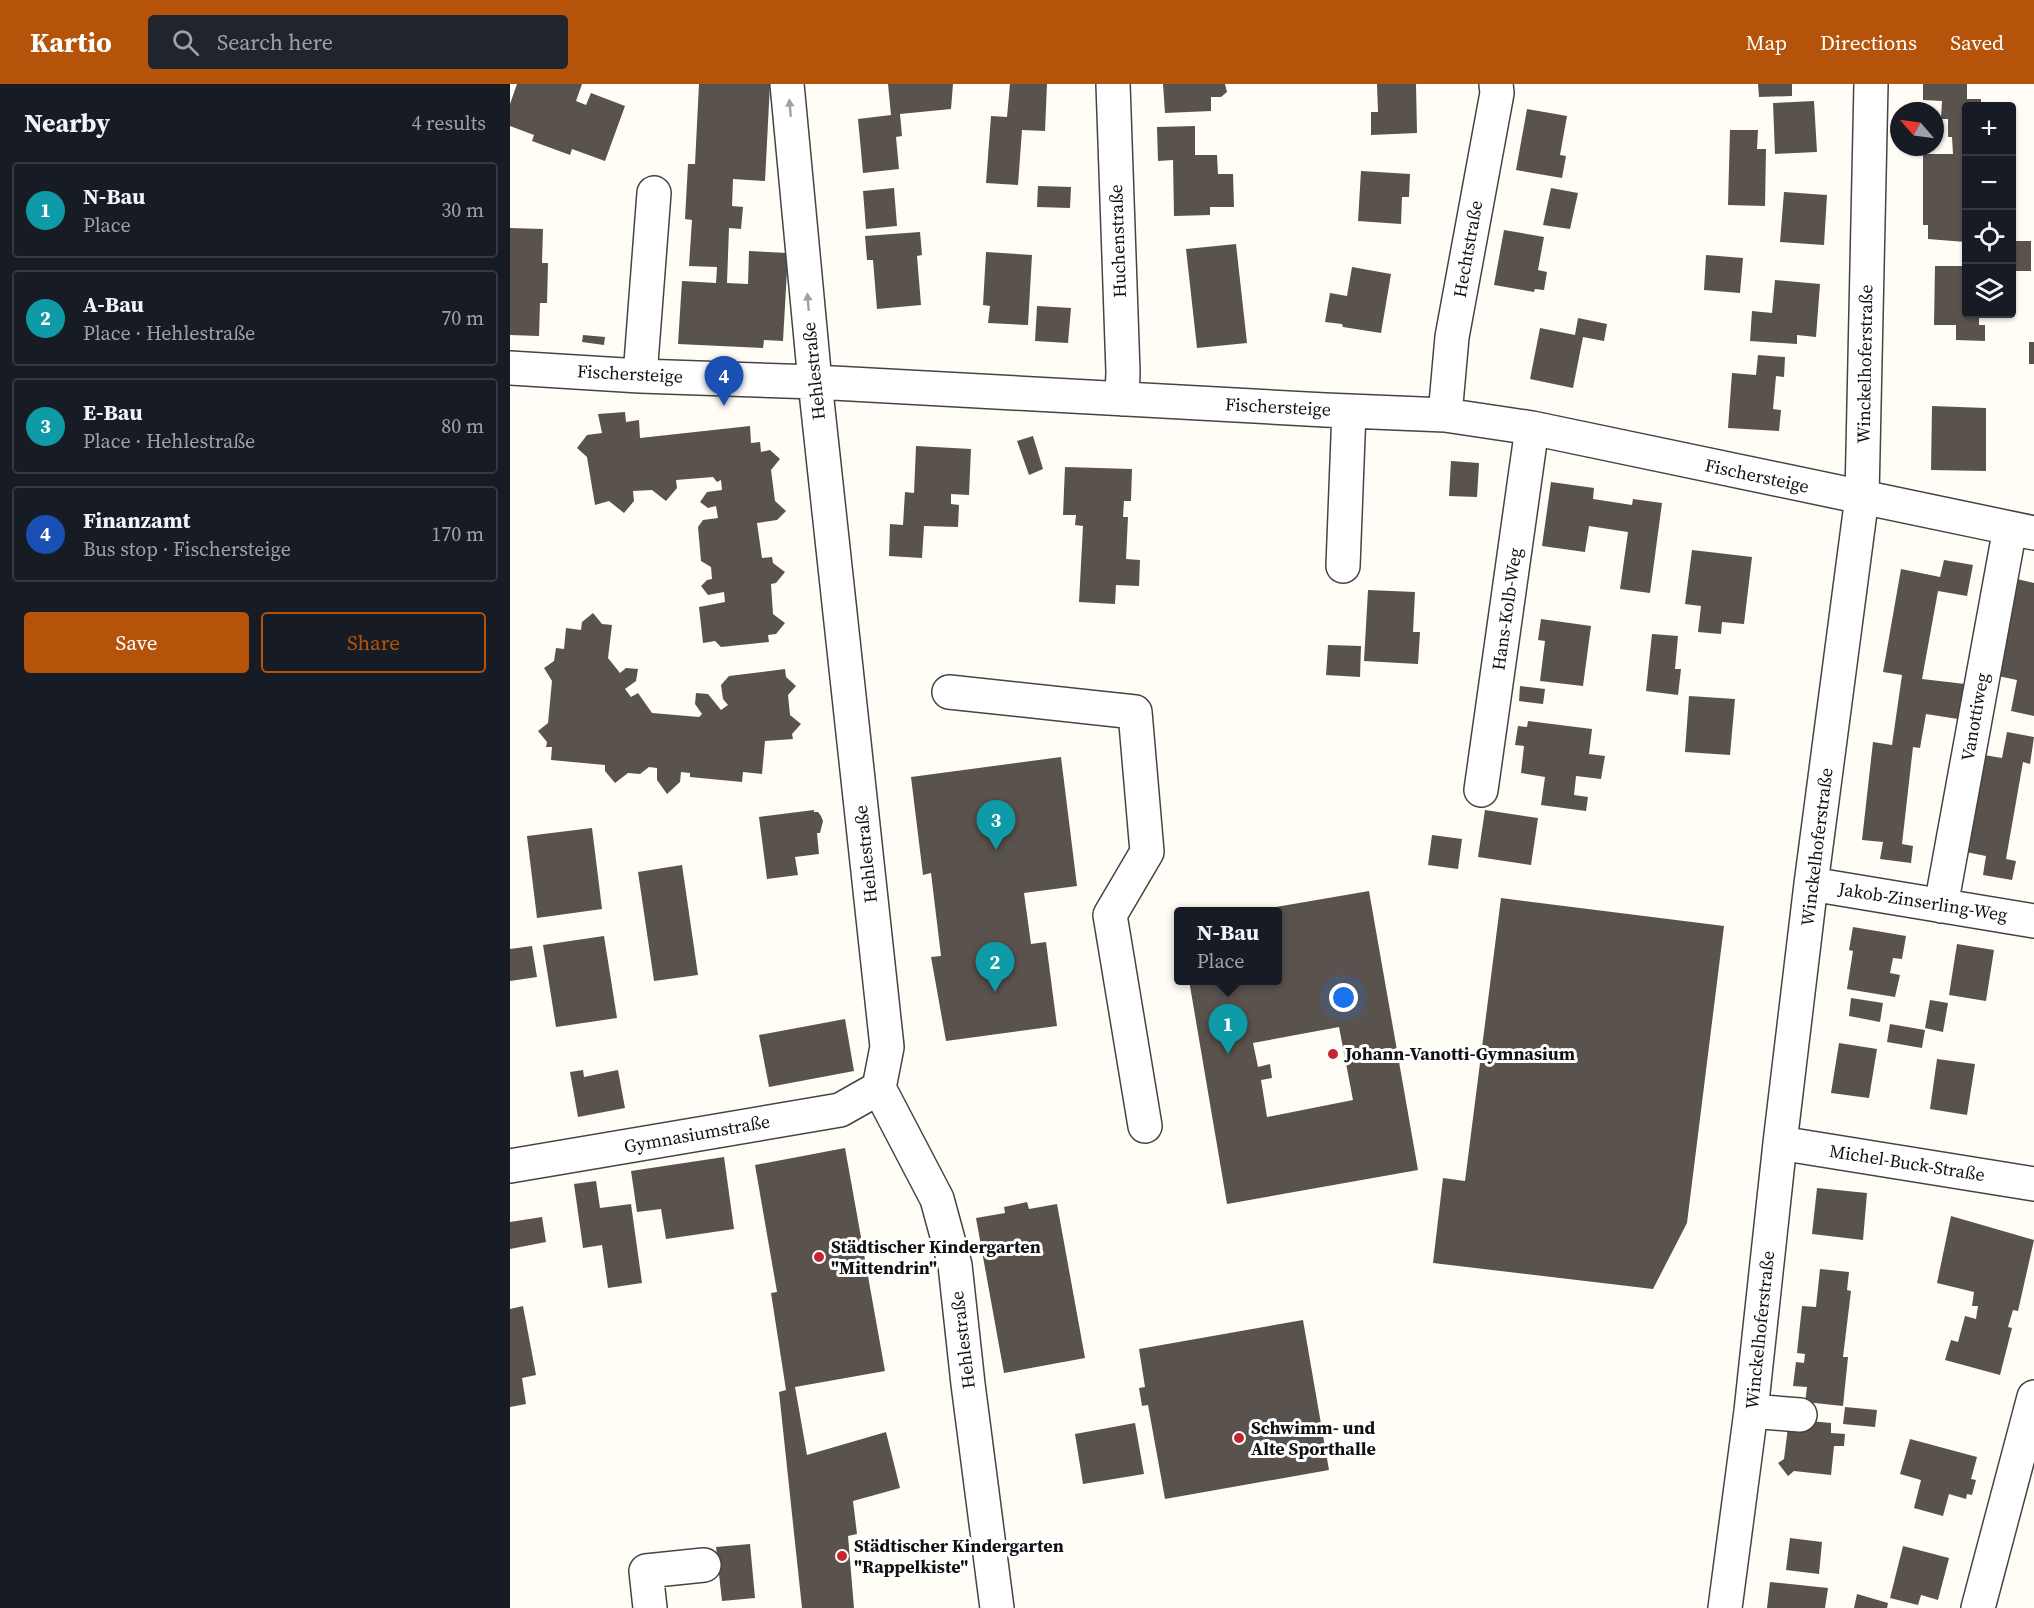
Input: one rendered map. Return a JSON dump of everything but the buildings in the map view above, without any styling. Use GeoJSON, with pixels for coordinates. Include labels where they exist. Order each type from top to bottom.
{"type":"FeatureCollection","features":[{"type":"Feature","properties":{"kind":"street","name":"Hehlestraße"},"geometry":{"type":"LineString","coordinates":[[788,84],[815,382],[887,1047],[879,1088],[937,1199],[955,1265],[997,1608]]}},
{"type":"Feature","properties":{"kind":"street","name":"Huchenstraße"},"geometry":{"type":"LineString","coordinates":[[1113,84],[1122,399]]}},
{"type":"Feature","properties":{"kind":"street","name":"Hechtstraße"},"geometry":{"type":"LineString","coordinates":[[1445,415],[1452,337],[1497,93],[1496,84]]}},
{"type":"Feature","properties":{"kind":"street","name":"Winckelhoferstraße"},"geometry":{"type":"LineString","coordinates":[[1725,1608],[1751,1411],[1811,884],[1862,497],[1871,84]]}},
{"type":"Feature","properties":{"kind":"street"},"geometry":{"type":"LineString","coordinates":[[640,375],[654,193]]}},
{"type":"Feature","properties":{"kind":"street","name":"Fischersteige"},"geometry":{"type":"LineString","coordinates":[[510,368],[1445,415],[1532,428],[2022,531]]}},
{"type":"Feature","properties":{"kind":"street"},"geometry":{"type":"LineString","coordinates":[[1342,566],[1349,411]]}},
{"type":"Feature","properties":{"kind":"street","name":"Hans-Kolb-Weg"},"geometry":{"type":"LineString","coordinates":[[1481,790],[1532,428]]}},
{"type":"Feature","properties":{"kind":"street","name":"Vanottiweg"},"geometry":{"type":"LineString","coordinates":[[1941,906],[2022,531]]}},
{"type":"Feature","properties":{"kind":"street"},"geometry":{"type":"LineString","coordinates":[[949,692],[1135,712],[1147,852],[1110,915],[1145,1126]]}},
{"type":"Feature","properties":{"kind":"street","name":"Jakob-Zinserling-Weg"},"geometry":{"type":"LineString","coordinates":[[1811,884],[2034,921]]}},
{"type":"Feature","properties":{"kind":"street","name":"Gymnasiumstraße"},"geometry":{"type":"LineString","coordinates":[[510,1166],[840,1110],[879,1088]]}},
{"type":"Feature","properties":{"kind":"street","name":"Michel-Buck-Straße"},"geometry":{"type":"LineString","coordinates":[[1780,1143],[2034,1184]]}},
{"type":"Feature","properties":{"kind":"street"},"geometry":{"type":"LineString","coordinates":[[1978,1608],[2034,1397]]}},
{"type":"Feature","properties":{"kind":"street"},"geometry":{"type":"LineString","coordinates":[[1751,1411],[1800,1415]]}},
{"type":"Feature","properties":{"kind":"street"},"geometry":{"type":"LineString","coordinates":[[650,1608],[646,1571],[704,1565]]}},
{"type":"Feature","properties":{"kind":"place","name":"Finanzamt"},"geometry":{"type":"Point","coordinates":[724,406]}},
{"type":"Feature","properties":{"kind":"place","name":"E-Bau"},"geometry":{"type":"Point","coordinates":[996,850]}},
{"type":"Feature","properties":{"kind":"place","name":"A-Bau"},"geometry":{"type":"Point","coordinates":[995,992]}},
{"type":"Feature","properties":{"kind":"place","name":"N-Bau"},"geometry":{"type":"Point","coordinates":[1228,1054]}},
{"type":"Feature","properties":{"kind":"place","name":"Johann-Vanotti-Gymnasium"},"geometry":{"type":"Point","coordinates":[1333,1054]}},
{"type":"Feature","properties":{"kind":"place","name":"Städtischer Kindergarten \"Mittendrin\""},"geometry":{"type":"Point","coordinates":[819,1257]}},
{"type":"Feature","properties":{"kind":"place","name":"Schwimm- und Alte Sporthalle"},"geometry":{"type":"Point","coordinates":[1239,1438]}},
{"type":"Feature","properties":{"kind":"place","name":"Städtischer Kindergarten \"Rappelkiste\""},"geometry":{"type":"Point","coordinates":[842,1556]}}]}
